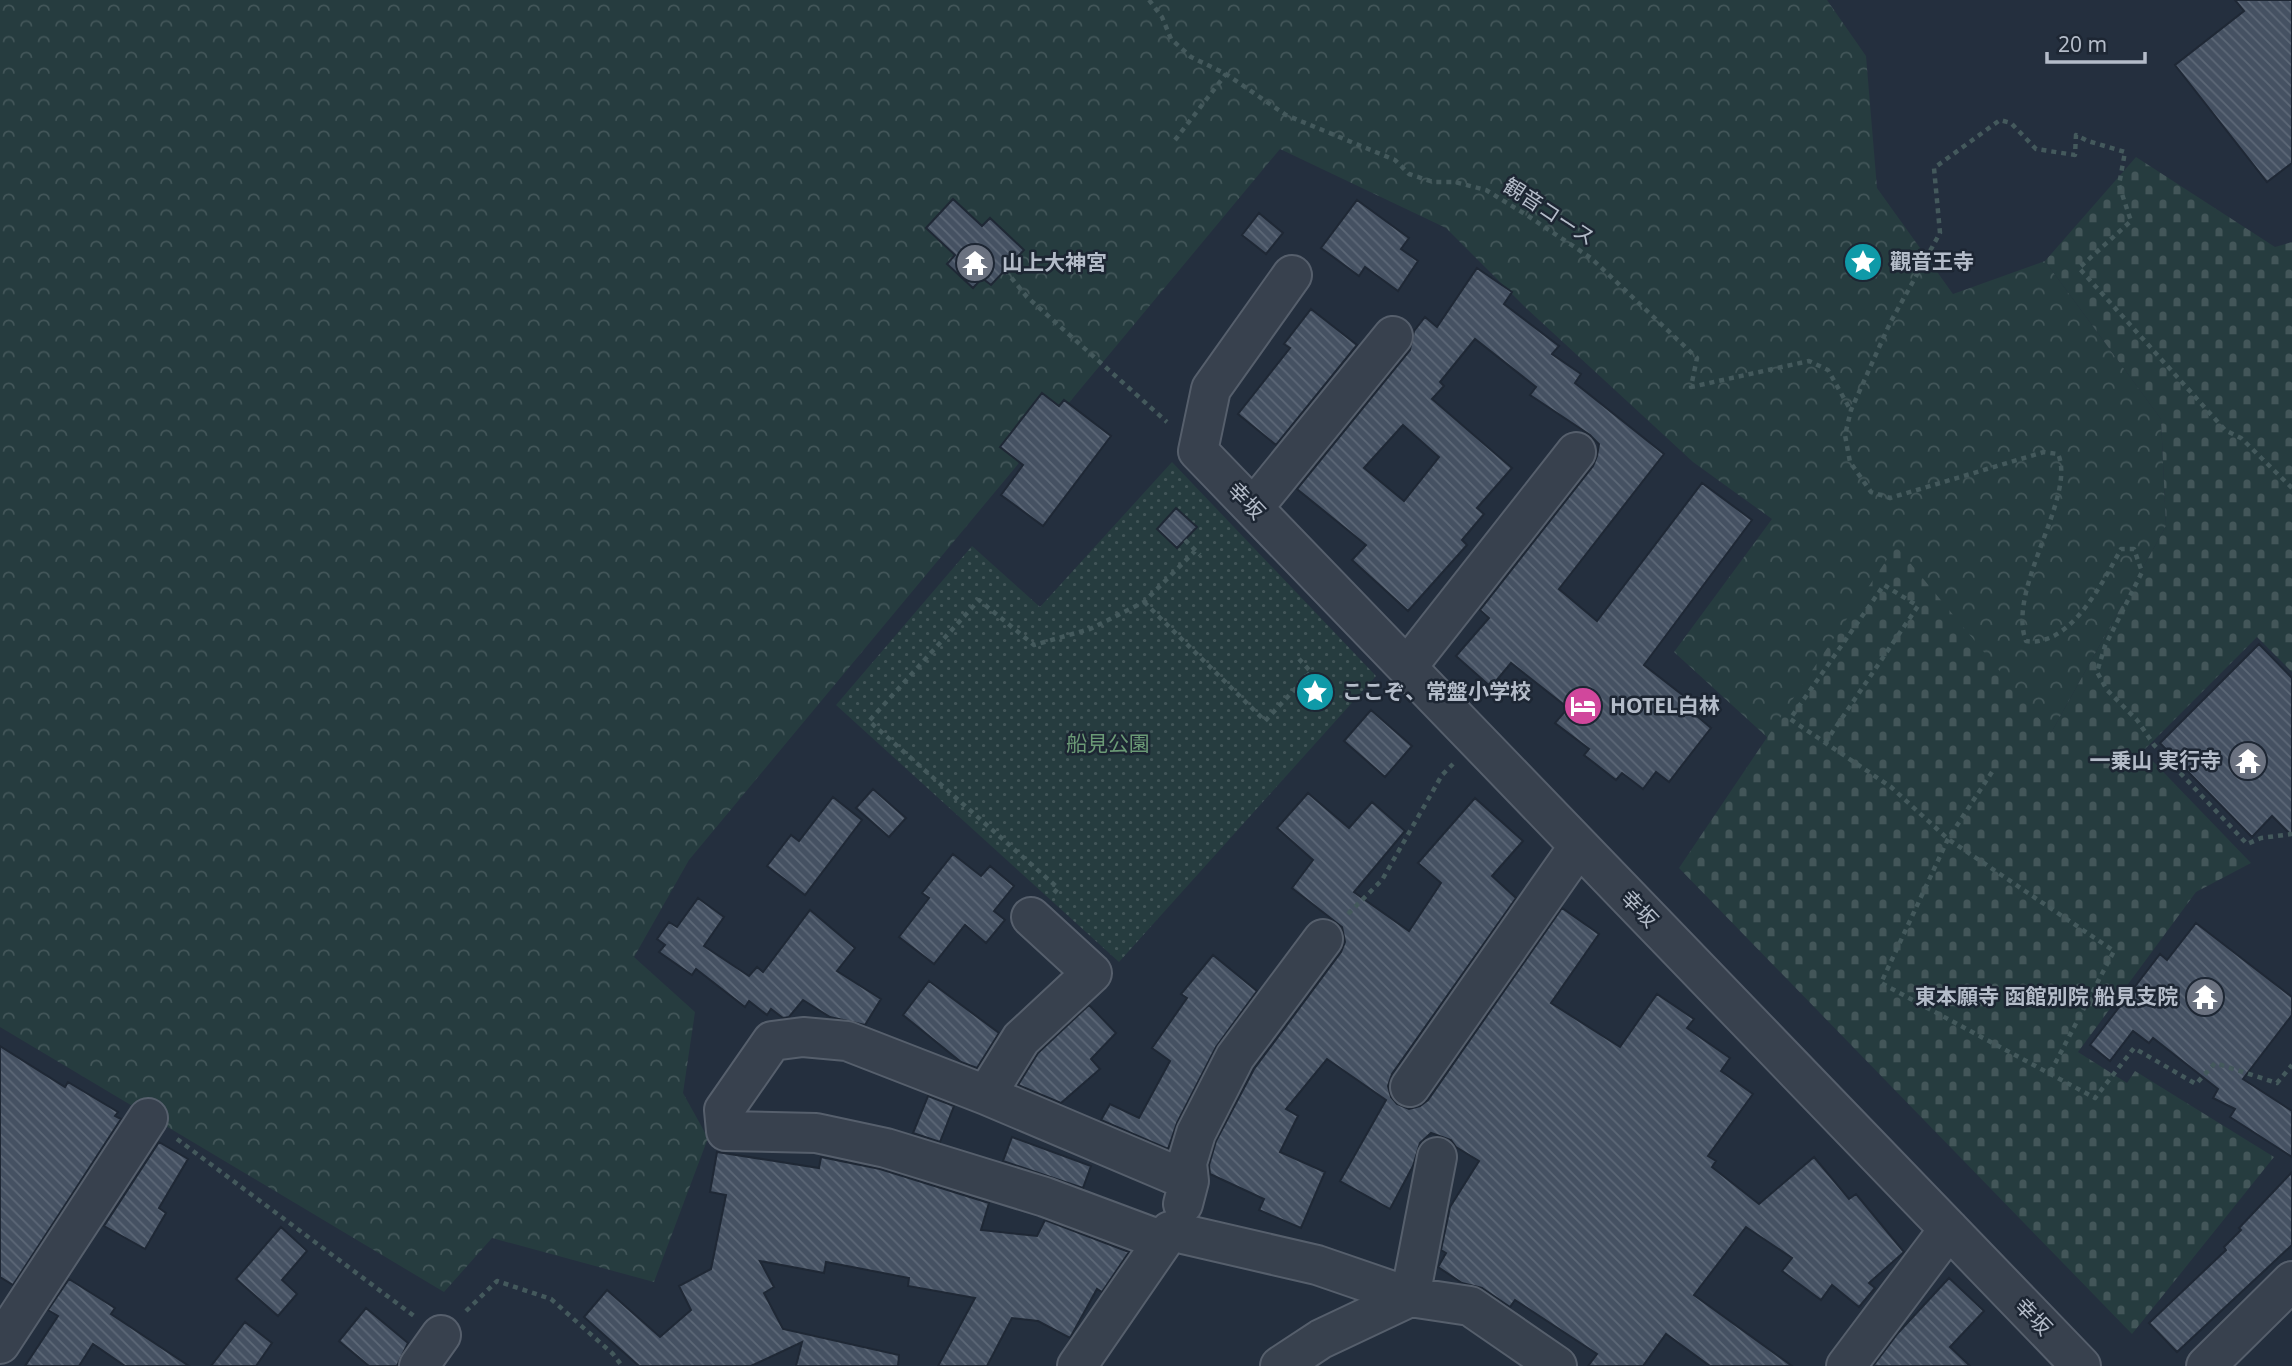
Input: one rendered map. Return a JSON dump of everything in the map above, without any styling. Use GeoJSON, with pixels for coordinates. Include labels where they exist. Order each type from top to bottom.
{"type":"FeatureCollection","features":[{"type":"Feature","properties":{"kind":"street"},"geometry":{"type":"LineString","coordinates":[[1198,451],[1211,389],[1292,275]]}},
{"type":"Feature","properties":{"kind":"street"},"geometry":{"type":"LineString","coordinates":[[1253,508],[1393,336]]}},
{"type":"Feature","properties":{"kind":"street","name":"幸坂"},"geometry":{"type":"LineString","coordinates":[[1198,451],[2081,1366]]}},
{"type":"Feature","properties":{"kind":"street"},"geometry":{"type":"LineString","coordinates":[[1406,667],[1576,452]]}},
{"type":"Feature","properties":{"kind":"street"},"geometry":{"type":"LineString","coordinates":[[1410,1087],[1579,846]]}},
{"type":"Feature","properties":{"kind":"street"},"geometry":{"type":"LineString","coordinates":[[986,1095],[1021,1040],[1092,973],[1031,917]]}},
{"type":"Feature","properties":{"kind":"street"},"geometry":{"type":"LineString","coordinates":[[1077,1366],[1167,1236],[1186,1197],[1189,1181],[1187,1163],[1196,1133],[1235,1057],[1323,939]]}},
{"type":"Feature","properties":{"kind":"street"},"geometry":{"type":"LineString","coordinates":[[1189,1181],[986,1095],[847,1041],[803,1037],[772,1041],[724,1110],[726,1130],[816,1133],[886,1149],[1167,1236],[1317,1265],[1410,1297],[1469,1306],[1543,1362]]}},
{"type":"Feature","properties":{"kind":"street"},"geometry":{"type":"LineString","coordinates":[[0,1344],[148,1118]]}},
{"type":"Feature","properties":{"kind":"street"},"geometry":{"type":"LineString","coordinates":[[1410,1297],[1437,1157]]}},
{"type":"Feature","properties":{"kind":"street"},"geometry":{"type":"LineString","coordinates":[[1846,1366],[1949,1229]]}},
{"type":"Feature","properties":{"kind":"street"},"geometry":{"type":"LineString","coordinates":[[2206,1366],[2292,1281]]}},
{"type":"Feature","properties":{"kind":"street"},"geometry":{"type":"LineString","coordinates":[[1280,1366],[1321,1339],[1410,1297]]}},
{"type":"Feature","properties":{"kind":"street"},"geometry":{"type":"LineString","coordinates":[[419,1366],[441,1335]]}},
{"type":"Feature","properties":{"kind":"path","name":"観音コース"},"geometry":{"type":"LineString","coordinates":[[1149,0],[1162,17],[1171,38],[1191,57],[1226,74],[1286,116],[1395,160],[1409,174],[1433,182],[1455,182],[1486,190],[1591,258],[1696,358],[1691,387],[1809,361],[1828,370],[1851,410]]}},
{"type":"Feature","properties":{"kind":"path"},"geometry":{"type":"LineString","coordinates":[[1175,140],[1226,74]]}},
{"type":"Feature","properties":{"kind":"path"},"geometry":{"type":"LineString","coordinates":[[2292,488],[2241,438],[2225,430],[2079,268],[2131,221],[2119,185],[2126,152],[2088,142],[2076,135],[2075,155],[2036,149],[2011,123],[2000,120],[1934,168],[1940,233],[1890,323],[1851,410],[1845,435],[1850,462],[1871,492],[1890,498],[2044,452],[2058,454],[2064,466],[2026,593],[2021,627],[2026,641],[2041,643],[2058,634],[2091,603],[2121,550],[2134,550],[2142,572],[2105,646],[2097,672],[2106,690],[2137,720],[2154,745],[2247,844],[2261,838],[2292,834]]}},
{"type":"Feature","properties":{"kind":"path"},"geometry":{"type":"LineString","coordinates":[[1005,270],[1027,298],[1198,451]]}},
{"type":"Feature","properties":{"kind":"path"},"geometry":{"type":"LineString","coordinates":[[1185,540],[1200,555]]}},
{"type":"Feature","properties":{"kind":"path"},"geometry":{"type":"LineString","coordinates":[[1031,917],[1058,888],[869,722],[979,600],[1034,645],[1090,629],[1144,602],[1195,551]]}},
{"type":"Feature","properties":{"kind":"path"},"geometry":{"type":"LineString","coordinates":[[1825,743],[1918,606],[1884,585],[1790,719],[1825,743],[1891,787],[1948,839],[2114,951],[2050,1073]]}},
{"type":"Feature","properties":{"kind":"path"},"geometry":{"type":"LineString","coordinates":[[1144,602],[1265,721],[1311,671],[1300,659]]}},
{"type":"Feature","properties":{"kind":"path"},"geometry":{"type":"LineString","coordinates":[[1323,939],[1382,880],[1442,775],[1476,739]]}},
{"type":"Feature","properties":{"kind":"path"},"geometry":{"type":"LineString","coordinates":[[1992,772],[1948,839],[1881,983],[2095,1098],[2134,1048],[2196,1084],[2215,1063],[2277,1083],[2292,1065]]}},
{"type":"Feature","properties":{"kind":"path"},"geometry":{"type":"LineString","coordinates":[[148,1118],[441,1335],[497,1281],[551,1299],[613,1354],[622,1366]]}},
{"type":"Feature","properties":{"kind":"green space"},"geometry":{"type":"Polygon","coordinates":[[[0,0],[1827,0],[1866,56],[1877,188],[1953,294],[2045,261],[2161,419],[2166,526],[2051,733],[1768,738],[1674,652],[1772,519],[1693,462],[1526,308],[1446,228],[1280,149],[689,860],[634,957],[695,1012],[683,1093],[708,1138],[654,1282],[492,1238],[444,1292],[0,1027],[0,0]]]}},
{"type":"Feature","properties":{"kind":"green space"},"geometry":{"type":"Polygon","coordinates":[[[2136,157],[2275,247],[2292,242],[2292,672],[2257,637],[2143,751],[2251,863],[2196,892],[2078,1052],[2127,1083],[2135,1071],[2274,1157],[2132,1334],[1679,868],[1896,546],[2051,733],[2166,526],[2161,419],[2045,261],[2136,157]]]}},
{"type":"Feature","properties":{"kind":"green space","name":"船見公園"},"geometry":{"type":"Polygon","coordinates":[[[1172,462],[1376,676],[1119,962],[836,705],[972,546],[1040,607],[1172,462]]]}},
{"type":"Feature","properties":{"kind":"building"},"geometry":{"type":"Polygon","coordinates":[[[2235,0],[2292,0],[2292,163],[2267,182],[2175,65],[2244,11],[2235,0]]]}},
{"type":"Feature","properties":{"kind":"building"},"geometry":{"type":"Polygon","coordinates":[[[953,199],[982,226],[990,218],[1024,250],[991,285],[982,278],[973,288],[947,264],[955,255],[926,228],[953,199]]]}},
{"type":"Feature","properties":{"kind":"building"},"geometry":{"type":"Polygon","coordinates":[[[1357,200],[1409,238],[1401,249],[1418,261],[1398,291],[1365,267],[1359,276],[1321,248],[1357,200]]]}},
{"type":"Feature","properties":{"kind":"building"},"geometry":{"type":"Polygon","coordinates":[[[1259,213],[1283,233],[1266,254],[1242,235],[1259,213]]]}},
{"type":"Feature","properties":{"kind":"building"},"geometry":{"type":"Polygon","coordinates":[[[1477,268],[1512,292],[1504,304],[1559,346],[1552,354],[1581,374],[1575,383],[1664,454],[1559,589],[1597,621],[1702,483],[1752,520],[1644,665],[1703,711],[1698,717],[1711,728],[1669,782],[1656,772],[1643,789],[1622,773],[1616,780],[1584,755],[1589,749],[1555,723],[1568,708],[1511,663],[1491,687],[1456,656],[1489,618],[1480,610],[1593,466],[1597,456],[1599,444],[1590,435],[1530,395],[1536,387],[1475,339],[1440,382],[1444,386],[1432,399],[1512,468],[1477,508],[1484,514],[1462,540],[1467,545],[1408,611],[1352,560],[1366,545],[1297,489],[1410,350],[1414,331],[1425,317],[1437,327],[1477,268]],[[1403,425],[1364,468],[1404,501],[1439,457],[1403,425]]]}},
{"type":"Feature","properties":{"kind":"building"},"geometry":{"type":"Polygon","coordinates":[[[1311,309],[1357,345],[1276,445],[1238,414],[1290,348],[1284,344],[1311,309]]]}},
{"type":"Feature","properties":{"kind":"building"},"geometry":{"type":"Polygon","coordinates":[[[1042,393],[1059,406],[1064,400],[1111,436],[1043,526],[1001,495],[1023,465],[1000,447],[1042,393]]]}},
{"type":"Feature","properties":{"kind":"building"},"geometry":{"type":"Polygon","coordinates":[[[1176,508],[1197,527],[1177,548],[1157,529],[1176,508]]]}},
{"type":"Feature","properties":{"kind":"building"},"geometry":{"type":"Polygon","coordinates":[[[2259,644],[2292,678],[2292,836],[2272,816],[2252,837],[2160,743],[2259,644]]]}},
{"type":"Feature","properties":{"kind":"building"},"geometry":{"type":"Polygon","coordinates":[[[1371,710],[1412,746],[1385,777],[1344,741],[1371,710]]]}},
{"type":"Feature","properties":{"kind":"building"},"geometry":{"type":"Polygon","coordinates":[[[873,789],[906,818],[889,837],[856,808],[873,789]]]}},
{"type":"Feature","properties":{"kind":"building"},"geometry":{"type":"Polygon","coordinates":[[[1308,793],[1349,828],[1372,802],[1405,831],[1354,892],[1409,931],[1441,883],[1418,863],[1475,798],[1523,841],[1492,876],[1516,898],[1392,1074],[1388,1086],[1391,1097],[1397,1104],[1409,1109],[1428,1100],[1562,908],[1599,934],[1551,1003],[1620,1047],[1657,994],[1694,1019],[1687,1028],[1730,1058],[1721,1071],[1753,1094],[1708,1156],[1716,1161],[1712,1167],[1759,1204],[1814,1157],[1849,1199],[1856,1194],[1904,1252],[1869,1283],[1875,1288],[1859,1307],[1832,1285],[1821,1300],[1782,1271],[1792,1258],[1746,1227],[1694,1295],[1792,1366],[1710,1366],[1666,1334],[1643,1366],[1588,1366],[1597,1354],[1515,1300],[1510,1307],[1482,1288],[1462,1283],[1438,1267],[1446,1253],[1441,1250],[1450,1207],[1479,1161],[1456,1147],[1451,1140],[1431,1133],[1420,1143],[1413,1166],[1390,1209],[1340,1181],[1386,1100],[1327,1059],[1286,1109],[1298,1116],[1280,1152],[1325,1172],[1301,1228],[1259,1210],[1264,1199],[1210,1174],[1209,1165],[1216,1141],[1254,1069],[1341,952],[1345,942],[1342,927],[1292,888],[1313,860],[1277,828],[1308,793]]]}},
{"type":"Feature","properties":{"kind":"building"},"geometry":{"type":"Polygon","coordinates":[[[833,797],[862,820],[805,895],[767,866],[791,835],[799,841],[833,797]]]}},
{"type":"Feature","properties":{"kind":"building"},"geometry":{"type":"Polygon","coordinates":[[[953,854],[981,876],[990,866],[1014,886],[994,911],[1005,920],[986,943],[965,925],[934,964],[899,937],[929,898],[922,893],[953,854]]]}},
{"type":"Feature","properties":{"kind":"building"},"geometry":{"type":"Polygon","coordinates":[[[698,898],[724,917],[704,946],[749,976],[757,967],[763,972],[810,910],[855,948],[837,971],[881,999],[865,1025],[830,1017],[803,1000],[789,1017],[783,1018],[771,1009],[767,1015],[749,1001],[745,1007],[696,969],[692,975],[659,952],[665,945],[657,939],[669,922],[677,927],[698,898]]]}},
{"type":"Feature","properties":{"kind":"building"},"geometry":{"type":"Polygon","coordinates":[[[2196,923],[2292,997],[2292,1015],[2243,1079],[2292,1111],[2292,1157],[2230,1117],[2235,1109],[2213,1098],[2218,1089],[2153,1038],[2149,1043],[2133,1031],[2110,1061],[2090,1045],[2160,954],[2167,960],[2196,923]]]}},
{"type":"Feature","properties":{"kind":"building"},"geometry":{"type":"Polygon","coordinates":[[[1213,955],[1257,991],[1216,1047],[1177,1123],[1168,1149],[1101,1120],[1110,1104],[1139,1118],[1170,1061],[1152,1048],[1187,998],[1181,994],[1213,955]]]}},
{"type":"Feature","properties":{"kind":"building"},"geometry":{"type":"Polygon","coordinates":[[[929,981],[999,1033],[977,1068],[961,1062],[903,1015],[929,981]]]}},
{"type":"Feature","properties":{"kind":"building"},"geometry":{"type":"Polygon","coordinates":[[[1089,1005],[1116,1033],[1091,1059],[1100,1069],[1061,1103],[1018,1085],[1038,1053],[1089,1005]]]}},
{"type":"Feature","properties":{"kind":"building"},"geometry":{"type":"Polygon","coordinates":[[[0,1046],[65,1087],[68,1082],[118,1112],[115,1116],[121,1119],[13,1285],[0,1277],[0,1046]]]}},
{"type":"Feature","properties":{"kind":"building"},"geometry":{"type":"Polygon","coordinates":[[[928,1096],[954,1106],[940,1142],[913,1133],[928,1096]]]}},
{"type":"Feature","properties":{"kind":"building"},"geometry":{"type":"Polygon","coordinates":[[[1012,1137],[1091,1166],[1083,1188],[1003,1161],[1012,1137]]]}},
{"type":"Feature","properties":{"kind":"building"},"geometry":{"type":"Polygon","coordinates":[[[159,1142],[188,1159],[159,1208],[166,1213],[145,1249],[104,1226],[159,1142]]]}},
{"type":"Feature","properties":{"kind":"building"},"geometry":{"type":"Polygon","coordinates":[[[717,1152],[819,1168],[821,1157],[880,1169],[989,1203],[981,1230],[1037,1236],[1045,1220],[1129,1252],[1102,1292],[1097,1289],[1070,1338],[1038,1321],[1012,1318],[987,1366],[938,1366],[975,1298],[908,1286],[909,1278],[826,1262],[824,1273],[760,1261],[774,1287],[764,1293],[783,1329],[899,1355],[898,1366],[796,1366],[802,1342],[751,1366],[639,1366],[584,1317],[607,1290],[660,1337],[691,1310],[679,1286],[711,1269],[726,1195],[710,1192],[717,1152]]]}},
{"type":"Feature","properties":{"kind":"building"},"geometry":{"type":"Polygon","coordinates":[[[2292,1172],[2292,1245],[2177,1352],[2149,1323],[2226,1250],[2224,1247],[2241,1230],[2239,1228],[2292,1172]]]}},
{"type":"Feature","properties":{"kind":"building"},"geometry":{"type":"Polygon","coordinates":[[[281,1227],[307,1251],[282,1280],[297,1294],[278,1316],[236,1279],[281,1227]]]}},
{"type":"Feature","properties":{"kind":"building"},"geometry":{"type":"Polygon","coordinates":[[[1949,1278],[1984,1311],[1950,1347],[1970,1366],[1873,1366],[1898,1333],[1949,1278]]]}},
{"type":"Feature","properties":{"kind":"building"},"geometry":{"type":"Polygon","coordinates":[[[69,1279],[115,1308],[111,1314],[189,1366],[125,1366],[93,1344],[79,1366],[25,1366],[58,1316],[48,1310],[69,1279]]]}},
{"type":"Feature","properties":{"kind":"building"},"geometry":{"type":"Polygon","coordinates":[[[366,1308],[408,1343],[397,1366],[369,1366],[339,1341],[366,1308]]]}},
{"type":"Feature","properties":{"kind":"building"},"geometry":{"type":"Polygon","coordinates":[[[245,1322],[272,1343],[256,1366],[211,1366],[245,1322]]]}},
{"type":"Feature","properties":{"kind":"place","name":"觀音王寺"},"geometry":{"type":"Point","coordinates":[1863,262]}},
{"type":"Feature","properties":{"kind":"place","name":"山上大神宮"},"geometry":{"type":"Point","coordinates":[975,263]}},
{"type":"Feature","properties":{"kind":"place","name":"ここぞ、常盤小学校"},"geometry":{"type":"Point","coordinates":[1315,692]}},
{"type":"Feature","properties":{"kind":"place","name":"HOTEL白林"},"geometry":{"type":"Point","coordinates":[1583,706]}},
{"type":"Feature","properties":{"kind":"place","name":"一乗山 実行寺"},"geometry":{"type":"Point","coordinates":[2248,761]}},
{"type":"Feature","properties":{"kind":"place","name":"東本願寺 函館別院 船見支院"},"geometry":{"type":"Point","coordinates":[2205,997]}}]}
